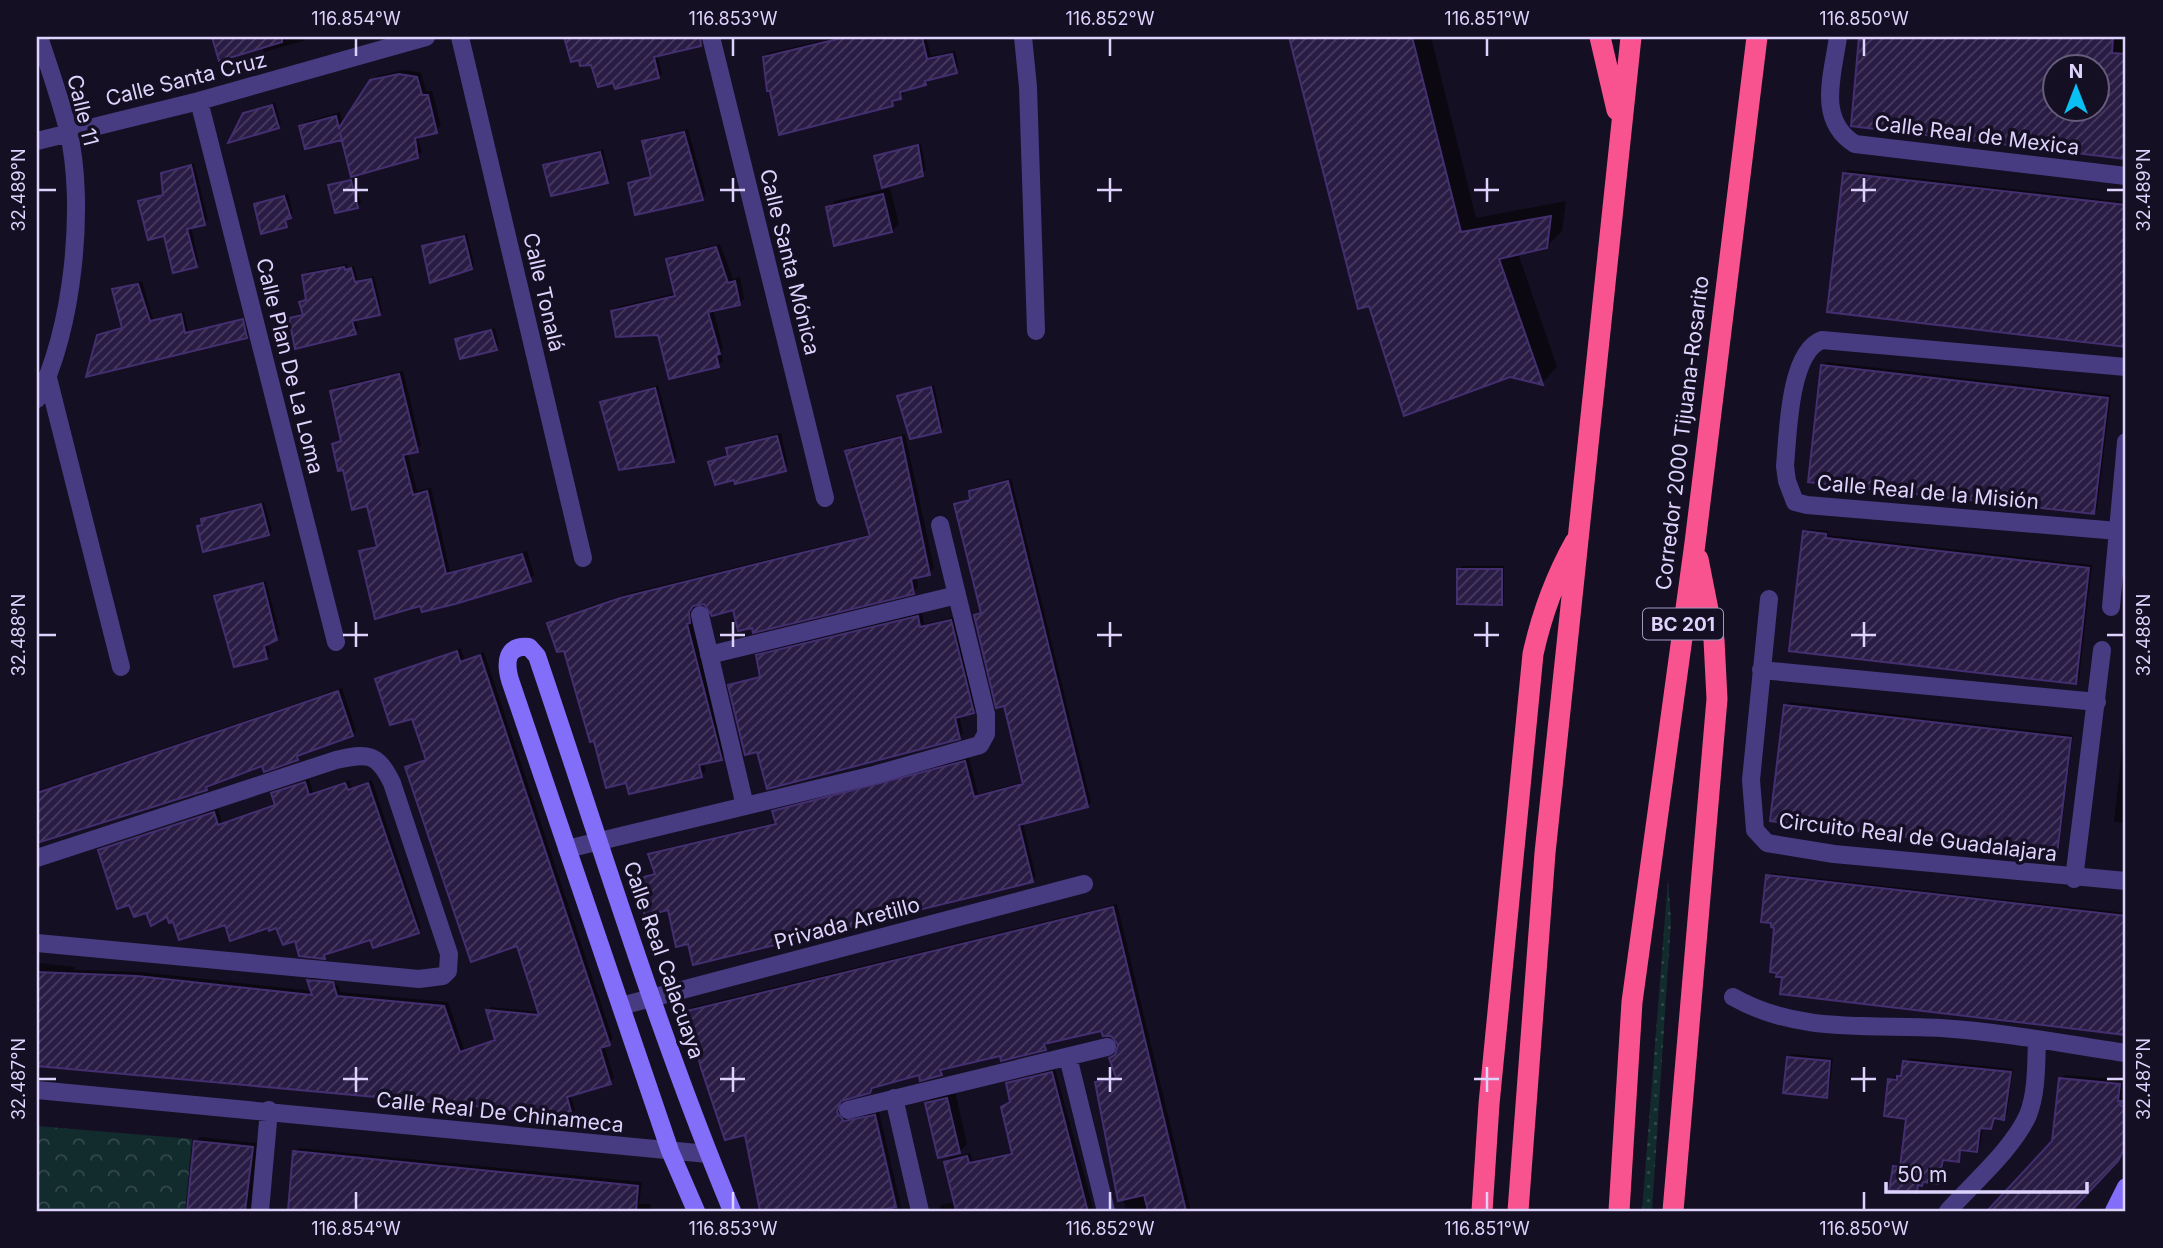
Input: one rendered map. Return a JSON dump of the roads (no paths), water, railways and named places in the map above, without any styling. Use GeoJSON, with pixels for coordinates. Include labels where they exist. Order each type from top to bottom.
{"type":"FeatureCollection","features":[{"type":"Feature","properties":{"kind":"highway"},"geometry":{"type":"LineString","coordinates":[[1600,37],[1620,125]]}},
{"type":"Feature","properties":{"kind":"highway"},"geometry":{"type":"LineString","coordinates":[[1518,1211],[1545,853],[1631,37]]}},
{"type":"Feature","properties":{"kind":"highway","name":"Corredor 2000 Tijuana-Rosarito"},"geometry":{"type":"LineString","coordinates":[[1619,1211],[1632,1002],[1695,543],[1757,37]]}},
{"type":"Feature","properties":{"kind":"highway"},"geometry":{"type":"LineString","coordinates":[[1482,1211],[1495,1036],[1533,654],[1542,614],[1556,575],[1579,534]]}},
{"type":"Feature","properties":{"kind":"highway"},"geometry":{"type":"LineString","coordinates":[[1673,1211],[1717,699],[1714,640],[1695,543]]}},
{"type":"Feature","properties":{"kind":"street","name":"Calle 11"},"geometry":{"type":"LineString","coordinates":[[37,399],[48,378],[69,291],[77,216],[69,132],[39,37]]}},
{"type":"Feature","properties":{"kind":"street","name":"Calle Santa Cruz"},"geometry":{"type":"LineString","coordinates":[[37,141],[199,101],[426,37]]}},
{"type":"Feature","properties":{"kind":"street","name":"Calle Tonalá"},"geometry":{"type":"LineString","coordinates":[[460,37],[583,558]]}},
{"type":"Feature","properties":{"kind":"street","name":"Calle Santa Mónica"},"geometry":{"type":"LineString","coordinates":[[711,37],[825,498]]}},
{"type":"Feature","properties":{"kind":"street"},"geometry":{"type":"LineString","coordinates":[[1023,37],[1028,88],[1036,331]]}},
{"type":"Feature","properties":{"kind":"street","name":"Calle Real de Mexica"},"geometry":{"type":"LineString","coordinates":[[1838,37],[1830,112],[1839,132],[1855,144],[2126,176]]}},
{"type":"Feature","properties":{"kind":"street","name":"Calle Plan De La Loma"},"geometry":{"type":"LineString","coordinates":[[199,101],[336,642]]}},
{"type":"Feature","properties":{"kind":"street","name":"Calle Real de la Misión"},"geometry":{"type":"LineString","coordinates":[[2118,531],[1807,505],[1795,502],[1785,466],[1800,363],[1812,343],[1822,340],[2126,368]]}},
{"type":"Feature","properties":{"kind":"street"},"geometry":{"type":"LineString","coordinates":[[48,378],[121,667]]}},
{"type":"Feature","properties":{"kind":"street"},"geometry":{"type":"LineString","coordinates":[[2111,607],[2126,442]]}},
{"type":"Feature","properties":{"kind":"street"},"geometry":{"type":"LineString","coordinates":[[696,1211],[670,1151],[567,849],[969,750],[980,745],[986,734],[986,714],[940,525]]}},
{"type":"Feature","properties":{"kind":"street"},"geometry":{"type":"LineString","coordinates":[[709,655],[957,594]]}},
{"type":"Feature","properties":{"kind":"street","name":"Circuito Real de Guadalajara"},"geometry":{"type":"LineString","coordinates":[[1769,599],[1751,780],[1755,830],[1767,843],[1834,854],[2074,879],[2126,881]]}},
{"type":"Feature","properties":{"kind":"street"},"geometry":{"type":"LineString","coordinates":[[700,615],[745,806]]}},
{"type":"Feature","properties":{"kind":"street","name":"Calle Real Calacuaya"},"geometry":{"type":"LineString","coordinates":[[567,849],[507,669],[511,651],[518,648],[529,647],[537,656],[708,1154],[732,1211]]}},
{"type":"Feature","properties":{"kind":"street","name":"Circuito Real de Guadalajara"},"geometry":{"type":"LineString","coordinates":[[2074,879],[2102,650]]}},
{"type":"Feature","properties":{"kind":"street"},"geometry":{"type":"LineString","coordinates":[[1761,670],[2097,702]]}},
{"type":"Feature","properties":{"kind":"street"},"geometry":{"type":"LineString","coordinates":[[37,858],[336,760],[363,755],[373,757],[380,762],[392,783],[450,954],[450,964],[443,976],[419,979],[37,943]]}},
{"type":"Feature","properties":{"kind":"street","name":"Privada Aretillo"},"geometry":{"type":"LineString","coordinates":[[621,1006],[1084,884]]}},
{"type":"Feature","properties":{"kind":"street"},"geometry":{"type":"LineString","coordinates":[[1734,997],[1759,1012],[1828,1026],[1942,1028],[2126,1053]]}},
{"type":"Feature","properties":{"kind":"street"},"geometry":{"type":"LineString","coordinates":[[1948,1211],[2014,1137],[2028,1115],[2035,1089],[2037,1040]]}},
{"type":"Feature","properties":{"kind":"street"},"geometry":{"type":"LineString","coordinates":[[848,1110],[1107,1047]]}},
{"type":"Feature","properties":{"kind":"street"},"geometry":{"type":"LineString","coordinates":[[1069,1057],[1106,1211]]}},
{"type":"Feature","properties":{"kind":"street","name":"Calle Real De Chinameca"},"geometry":{"type":"LineString","coordinates":[[37,1090],[708,1154]]}},
{"type":"Feature","properties":{"kind":"street"},"geometry":{"type":"LineString","coordinates":[[894,1098],[920,1211]]}},
{"type":"Feature","properties":{"kind":"street"},"geometry":{"type":"LineString","coordinates":[[260,1211],[269,1111]]}},
{"type":"Feature","properties":{"kind":"street"},"geometry":{"type":"LineString","coordinates":[[2114,1211],[2126,1187]]}}]}
